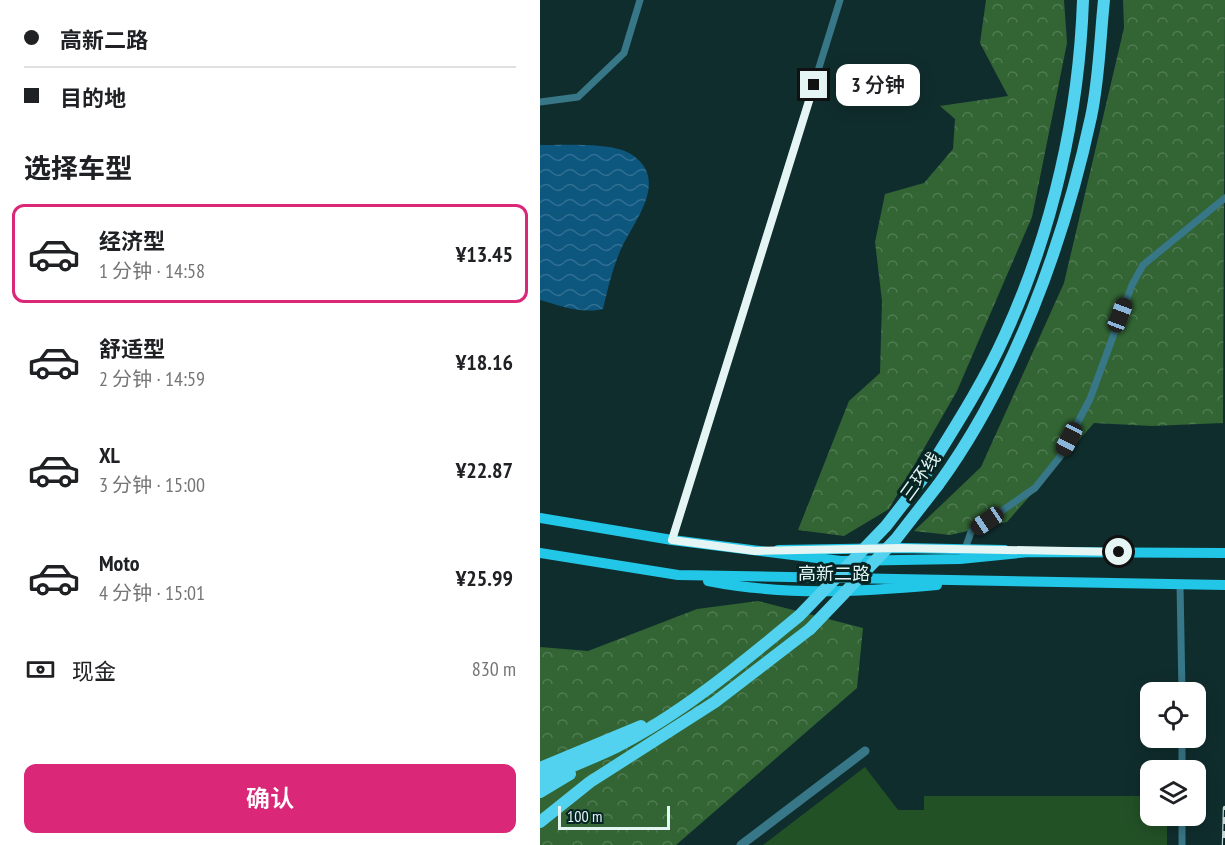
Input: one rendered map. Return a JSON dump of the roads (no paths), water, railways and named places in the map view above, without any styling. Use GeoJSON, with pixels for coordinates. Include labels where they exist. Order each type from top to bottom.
{"type":"FeatureCollection","features":[{"type":"Feature","properties":{"kind":"highway","name":"三环线"},"geometry":{"type":"LineString","coordinates":[[540,822],[590,782],[715,702],[810,629],[896,539],[938,485],[982,415],[1032,312],[1069,209],[1091,115],[1104,0]]}},
{"type":"Feature","properties":{"kind":"highway","name":"三环线"},"geometry":{"type":"LineString","coordinates":[[540,780],[617,746],[714,685],[799,616],[886,526],[924,477],[966,409],[1006,334],[1041,241],[1071,129],[1083,1]]}},
{"type":"Feature","properties":{"kind":"highway"},"geometry":{"type":"LineString","coordinates":[[540,768],[662,718]]}},
{"type":"Feature","properties":{"kind":"highway"},"geometry":{"type":"LineString","coordinates":[[540,792],[617,746]]}},
{"type":"Feature","properties":{"kind":"main road","name":"高新二路"},"geometry":{"type":"LineString","coordinates":[[540,518],[672,540],[841,561],[891,562],[960,559],[1029,552]]}},
{"type":"Feature","properties":{"kind":"main road","name":"高新二路"},"geometry":{"type":"LineString","coordinates":[[755,551],[901,548],[1029,552],[1225,553]]}},
{"type":"Feature","properties":{"kind":"main road","name":"高新二路"},"geometry":{"type":"LineString","coordinates":[[540,553],[678,575],[1225,585]]}},
{"type":"Feature","properties":{"kind":"street"},"geometry":{"type":"LineString","coordinates":[[540,102],[578,97],[624,53],[640,0]]}},
{"type":"Feature","properties":{"kind":"street"},"geometry":{"type":"LineString","coordinates":[[672,540],[840,0]]}},
{"type":"Feature","properties":{"kind":"street"},"geometry":{"type":"LineString","coordinates":[[965,549],[971,532],[1035,488],[1059,458],[1090,399],[1132,285],[1143,265],[1225,198]]}},
{"type":"Feature","properties":{"kind":"street"},"geometry":{"type":"LineString","coordinates":[[1180,584],[1182,682]]}},
{"type":"Feature","properties":{"kind":"street"},"geometry":{"type":"LineString","coordinates":[[741,845],[865,751]]}},
{"type":"Feature","properties":{"kind":"street"},"geometry":{"type":"LineString","coordinates":[[1182,826],[1182,845]]}},
{"type":"Feature","properties":{"kind":"water"},"geometry":{"type":"Polygon","coordinates":[[[540,145],[587,145],[623,150],[642,164],[648,175],[649,187],[646,200],[619,254],[603,309],[579,310],[540,300],[540,145]]]}},
{"type":"Feature","properties":{"kind":"railway"},"geometry":{"type":"LineString","coordinates":[[1224,845],[1225,808]]}}]}
